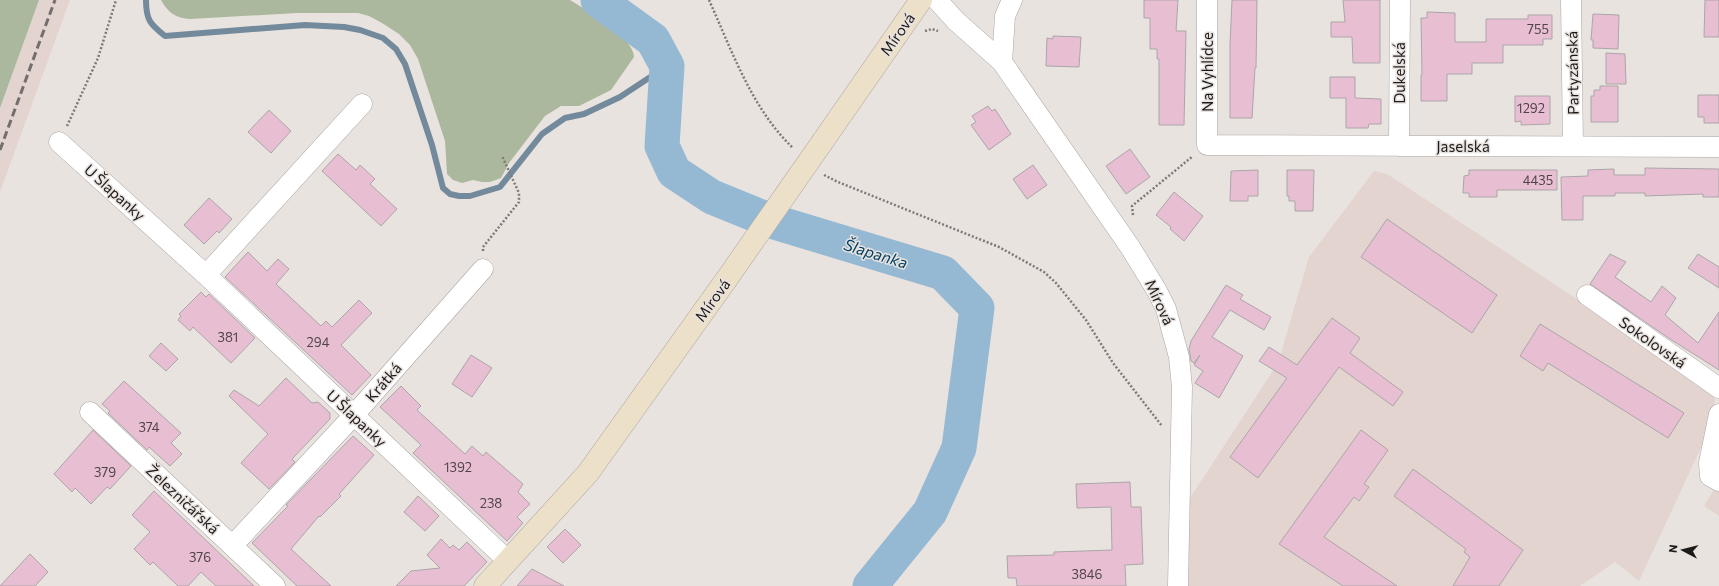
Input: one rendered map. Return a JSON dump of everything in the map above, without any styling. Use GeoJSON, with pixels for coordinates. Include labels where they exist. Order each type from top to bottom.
{"type":"FeatureCollection","features":[{"type":"Feature","properties":{"kind":"street","name":"Mírová"},"geometry":{"type":"LineString","coordinates":[[485,586],[588,473],[726,280],[921,0]]}},
{"type":"Feature","properties":{"kind":"street","name":"Mírová"},"geometry":{"type":"LineString","coordinates":[[937,0],[956,21],[1002,62],[1130,247],[1157,291],[1166,309],[1179,357],[1182,387],[1182,452],[1178,586]]}},
{"type":"Feature","properties":{"kind":"street"},"geometry":{"type":"LineString","coordinates":[[1002,62],[1005,16],[1012,0]]}},
{"type":"Feature","properties":{"kind":"street","name":"Na Vyhlídce"},"geometry":{"type":"LineString","coordinates":[[1207,0],[1207,145]]}},
{"type":"Feature","properties":{"kind":"street","name":"Dukelská"},"geometry":{"type":"LineString","coordinates":[[1399,146],[1400,0]]}},
{"type":"Feature","properties":{"kind":"street","name":"Partyzánská"},"geometry":{"type":"LineString","coordinates":[[1571,0],[1573,146]]}},
{"type":"Feature","properties":{"kind":"street"},"geometry":{"type":"LineString","coordinates":[[206,275],[362,104]]}},
{"type":"Feature","properties":{"kind":"street","name":"U Šlapanky"},"geometry":{"type":"LineString","coordinates":[[59,142],[206,275],[508,560]]}},
{"type":"Feature","properties":{"kind":"street","name":"Jaselská"},"geometry":{"type":"LineString","coordinates":[[1207,145],[1719,147]]}},
{"type":"Feature","properties":{"kind":"street","name":"Krátká"},"geometry":{"type":"LineString","coordinates":[[232,545],[354,415],[483,269]]}},
{"type":"Feature","properties":{"kind":"street","name":"Sokolovská"},"geometry":{"type":"LineString","coordinates":[[1587,296],[1719,388]]}},
{"type":"Feature","properties":{"kind":"street","name":"Železničářská"},"geometry":{"type":"LineString","coordinates":[[90,412],[275,586]]}},
{"type":"Feature","properties":{"kind":"street"},"geometry":{"type":"LineString","coordinates":[[1719,414],[1709,463],[1710,476],[1719,481]]}},
{"type":"Feature","properties":{"kind":"path"},"geometry":{"type":"LineString","coordinates":[[59,142],[98,58],[116,0]]}},
{"type":"Feature","properties":{"kind":"path"},"geometry":{"type":"LineString","coordinates":[[709,0],[749,87],[764,112],[780,133],[798,152]]}},
{"type":"Feature","properties":{"kind":"path"},"geometry":{"type":"LineString","coordinates":[[1133,218],[1132,206],[1207,145]]}},
{"type":"Feature","properties":{"kind":"path"},"geometry":{"type":"LineString","coordinates":[[483,269],[483,247],[519,202],[519,193],[502,156]]}},
{"type":"Feature","properties":{"kind":"path"},"geometry":{"type":"LineString","coordinates":[[823,174],[838,182],[999,247],[1044,272],[1056,283],[1086,320],[1113,363],[1182,452]]}},
{"type":"Feature","properties":{"kind":"shaded area"},"geometry":{"type":"Polygon","coordinates":[[[39,0],[70,0],[0,192],[0,108],[39,0]]]}},
{"type":"Feature","properties":{"kind":"shaded area"},"geometry":{"type":"Polygon","coordinates":[[[1374,171],[1387,174],[1571,295],[1715,397],[1712,424],[1639,581],[1615,562],[1580,586],[1186,586],[1190,498],[1278,363],[1309,257],[1374,171]]]}},
{"type":"Feature","properties":{"kind":"shaded area"},"geometry":{"type":"Polygon","coordinates":[[[1719,481],[1719,516],[1704,506],[1719,481]]]}},
{"type":"Feature","properties":{"kind":"green space"},"geometry":{"type":"Polygon","coordinates":[[[0,0],[39,0],[0,108],[0,0]]]}},
{"type":"Feature","properties":{"kind":"green space"},"geometry":{"type":"Polygon","coordinates":[[[161,0],[570,0],[597,17],[618,33],[632,49],[634,57],[611,90],[579,106],[561,106],[545,116],[509,163],[501,178],[490,182],[473,180],[462,183],[453,180],[447,174],[445,141],[418,59],[410,45],[399,34],[382,23],[369,16],[358,13],[297,13],[190,19],[173,14],[161,0]]]}},
{"type":"Feature","properties":{"kind":"building"},"geometry":{"type":"Polygon","coordinates":[[[1144,0],[1178,0],[1176,31],[1186,31],[1184,125],[1159,125],[1159,59],[1157,59],[1157,49],[1150,49],[1150,18],[1144,18],[1144,0]]]}},
{"type":"Feature","properties":{"kind":"building"},"geometry":{"type":"Polygon","coordinates":[[[1232,0],[1257,0],[1256,68],[1252,118],[1230,118],[1230,45],[1232,0]]]}},
{"type":"Feature","properties":{"kind":"building"},"geometry":{"type":"Polygon","coordinates":[[[1343,0],[1380,0],[1380,63],[1353,63],[1352,37],[1331,37],[1331,22],[1345,22],[1343,0]]]}},
{"type":"Feature","properties":{"kind":"building"},"geometry":{"type":"Polygon","coordinates":[[[1705,0],[1719,0],[1719,37],[1704,37],[1705,0]]]}},
{"type":"Feature","properties":{"kind":"building"},"geometry":{"type":"Polygon","coordinates":[[[1427,12],[1455,13],[1455,42],[1486,42],[1486,19],[1528,19],[1528,15],[1552,15],[1552,39],[1543,39],[1543,45],[1503,45],[1503,63],[1472,63],[1472,74],[1447,74],[1447,101],[1421,101],[1421,18],[1427,18],[1427,12]]]}},
{"type":"Feature","properties":{"kind":"building"},"geometry":{"type":"Polygon","coordinates":[[[1593,14],[1619,15],[1618,49],[1593,48],[1593,40],[1591,40],[1593,14]]]}},
{"type":"Feature","properties":{"kind":"building"},"geometry":{"type":"Polygon","coordinates":[[[1053,36],[1081,37],[1079,67],[1046,66],[1047,38],[1053,39],[1053,36]]]}},
{"type":"Feature","properties":{"kind":"building"},"geometry":{"type":"Polygon","coordinates":[[[1606,53],[1625,54],[1626,84],[1606,84],[1606,53]]]}},
{"type":"Feature","properties":{"kind":"building"},"geometry":{"type":"Polygon","coordinates":[[[1330,77],[1355,77],[1355,98],[1381,99],[1381,124],[1369,124],[1368,128],[1346,128],[1346,98],[1330,98],[1330,77]]]}},
{"type":"Feature","properties":{"kind":"building"},"geometry":{"type":"Polygon","coordinates":[[[1600,86],[1618,86],[1618,122],[1591,122],[1591,96],[1594,96],[1594,90],[1600,90],[1600,86]]]}},
{"type":"Feature","properties":{"kind":"building"},"geometry":{"type":"Polygon","coordinates":[[[1698,95],[1719,95],[1719,123],[1704,123],[1704,117],[1698,117],[1698,95]]]}},
{"type":"Feature","properties":{"kind":"building"},"geometry":{"type":"Polygon","coordinates":[[[1515,96],[1550,96],[1550,124],[1521,125],[1521,121],[1515,122],[1515,96]]]}},
{"type":"Feature","properties":{"kind":"building"},"geometry":{"type":"Polygon","coordinates":[[[988,106],[992,111],[995,109],[1011,134],[989,150],[971,125],[976,122],[972,116],[988,106]]]}},
{"type":"Feature","properties":{"kind":"building"},"geometry":{"type":"Polygon","coordinates":[[[269,110],[291,131],[271,153],[248,132],[269,110]]]}},
{"type":"Feature","properties":{"kind":"building"},"geometry":{"type":"Polygon","coordinates":[[[1130,149],[1150,177],[1126,194],[1106,166],[1130,149]]]}},
{"type":"Feature","properties":{"kind":"building"},"geometry":{"type":"Polygon","coordinates":[[[338,154],[356,170],[360,165],[375,179],[370,184],[397,209],[381,226],[322,171],[338,154]]]}},
{"type":"Feature","properties":{"kind":"building"},"geometry":{"type":"Polygon","coordinates":[[[1033,165],[1047,185],[1027,199],[1013,179],[1033,165]]]}},
{"type":"Feature","properties":{"kind":"building"},"geometry":{"type":"Polygon","coordinates":[[[1645,168],[1719,169],[1719,197],[1703,197],[1703,194],[1645,196],[1645,193],[1615,193],[1615,196],[1583,196],[1583,220],[1562,220],[1561,177],[1588,176],[1588,170],[1614,169],[1614,175],[1645,175],[1645,168]]]}},
{"type":"Feature","properties":{"kind":"building"},"geometry":{"type":"Polygon","coordinates":[[[1258,170],[1258,196],[1248,196],[1248,201],[1230,201],[1231,171],[1258,170]]]}},
{"type":"Feature","properties":{"kind":"building"},"geometry":{"type":"Polygon","coordinates":[[[1287,170],[1314,170],[1313,211],[1295,211],[1295,201],[1289,201],[1289,196],[1287,196],[1287,170]]]}},
{"type":"Feature","properties":{"kind":"building"},"geometry":{"type":"Polygon","coordinates":[[[1469,170],[1557,170],[1557,190],[1497,190],[1497,197],[1469,197],[1469,193],[1463,193],[1464,176],[1469,175],[1469,170]]]}},
{"type":"Feature","properties":{"kind":"building"},"geometry":{"type":"Polygon","coordinates":[[[1174,192],[1203,216],[1184,241],[1170,229],[1171,227],[1156,215],[1174,192]]]}},
{"type":"Feature","properties":{"kind":"building"},"geometry":{"type":"Polygon","coordinates":[[[209,198],[232,219],[219,233],[217,231],[204,244],[184,225],[209,198]]]}},
{"type":"Feature","properties":{"kind":"building"},"geometry":{"type":"Polygon","coordinates":[[[1387,219],[1497,295],[1472,333],[1361,257],[1387,219]]]}},
{"type":"Feature","properties":{"kind":"building"},"geometry":{"type":"Polygon","coordinates":[[[248,252],[267,271],[278,259],[289,269],[276,284],[321,326],[326,321],[332,327],[359,300],[372,313],[341,345],[371,375],[352,395],[225,277],[248,252]]]}},
{"type":"Feature","properties":{"kind":"building"},"geometry":{"type":"Polygon","coordinates":[[[1610,254],[1626,262],[1615,277],[1651,302],[1662,286],[1676,298],[1665,315],[1698,343],[1719,312],[1719,370],[1670,339],[1590,284],[1610,254]]]}},
{"type":"Feature","properties":{"kind":"building"},"geometry":{"type":"Polygon","coordinates":[[[1698,254],[1719,267],[1719,288],[1688,268],[1698,254]]]}},
{"type":"Feature","properties":{"kind":"building"},"geometry":{"type":"Polygon","coordinates":[[[1226,285],[1243,295],[1240,299],[1271,317],[1264,330],[1230,310],[1212,337],[1243,356],[1219,398],[1195,383],[1203,371],[1194,365],[1200,355],[1194,363],[1191,361],[1189,349],[1191,341],[1226,285]]]}},
{"type":"Feature","properties":{"kind":"building"},"geometry":{"type":"Polygon","coordinates":[[[201,292],[206,297],[209,294],[255,338],[231,363],[193,327],[190,331],[178,320],[181,316],[179,314],[201,292]]]}},
{"type":"Feature","properties":{"kind":"building"},"geometry":{"type":"Polygon","coordinates":[[[1332,318],[1360,338],[1350,353],[1403,392],[1393,406],[1339,367],[1258,478],[1230,457],[1287,378],[1259,361],[1269,347],[1297,365],[1332,318]]]}},
{"type":"Feature","properties":{"kind":"building"},"geometry":{"type":"Polygon","coordinates":[[[1540,324],[1684,413],[1668,438],[1548,363],[1543,371],[1520,356],[1540,324]]]}},
{"type":"Feature","properties":{"kind":"building"},"geometry":{"type":"Polygon","coordinates":[[[161,343],[178,359],[166,371],[149,356],[161,343]]]}},
{"type":"Feature","properties":{"kind":"building"},"geometry":{"type":"Polygon","coordinates":[[[471,355],[492,368],[472,397],[452,384],[471,355]]]}},
{"type":"Feature","properties":{"kind":"building"},"geometry":{"type":"Polygon","coordinates":[[[286,378],[312,403],[318,402],[330,413],[330,419],[292,459],[295,462],[269,489],[241,463],[268,434],[229,396],[234,390],[259,406],[286,378]]]}},
{"type":"Feature","properties":{"kind":"building"},"geometry":{"type":"Polygon","coordinates":[[[124,381],[181,433],[171,443],[182,454],[170,466],[149,447],[147,450],[108,413],[110,411],[102,404],[124,381]]]}},
{"type":"Feature","properties":{"kind":"building"},"geometry":{"type":"Polygon","coordinates":[[[401,386],[421,406],[417,410],[465,454],[472,446],[483,456],[486,452],[523,484],[518,492],[530,504],[517,517],[523,523],[507,541],[413,453],[421,445],[380,407],[401,386]]]}},
{"type":"Feature","properties":{"kind":"building"},"geometry":{"type":"Polygon","coordinates":[[[93,430],[131,466],[110,489],[107,487],[91,504],[75,488],[72,492],[54,474],[93,430]]]}},
{"type":"Feature","properties":{"kind":"building"},"geometry":{"type":"Polygon","coordinates":[[[1361,430],[1388,450],[1364,484],[1369,487],[1359,501],[1354,497],[1324,537],[1397,586],[1343,586],[1279,544],[1361,430]]]}},
{"type":"Feature","properties":{"kind":"building"},"geometry":{"type":"Polygon","coordinates":[[[353,436],[374,455],[339,494],[341,496],[320,517],[319,516],[291,549],[331,586],[297,586],[252,543],[288,506],[286,505],[353,436]]]}},
{"type":"Feature","properties":{"kind":"building"},"geometry":{"type":"Polygon","coordinates":[[[1413,469],[1523,550],[1499,586],[1453,586],[1470,557],[1464,552],[1466,549],[1394,496],[1413,469]]]}},
{"type":"Feature","properties":{"kind":"building"},"geometry":{"type":"Polygon","coordinates":[[[1130,482],[1131,507],[1141,507],[1143,564],[1125,565],[1126,586],[1017,586],[1016,578],[1008,578],[1007,556],[1054,555],[1054,552],[1112,550],[1111,507],[1077,508],[1076,484],[1130,482]]]}},
{"type":"Feature","properties":{"kind":"building"},"geometry":{"type":"Polygon","coordinates":[[[154,491],[254,586],[216,586],[201,572],[188,586],[178,586],[153,562],[150,565],[134,549],[150,532],[132,515],[154,491]]]}},
{"type":"Feature","properties":{"kind":"building"},"geometry":{"type":"Polygon","coordinates":[[[418,496],[439,516],[425,531],[404,512],[418,496]]]}},
{"type":"Feature","properties":{"kind":"building"},"geometry":{"type":"Polygon","coordinates":[[[565,529],[581,545],[563,563],[547,547],[565,529]]]}},
{"type":"Feature","properties":{"kind":"building"},"geometry":{"type":"Polygon","coordinates":[[[441,539],[450,548],[453,545],[459,550],[467,542],[487,562],[464,586],[396,586],[411,571],[440,568],[427,555],[441,539]]]}},
{"type":"Feature","properties":{"kind":"building"},"geometry":{"type":"Polygon","coordinates":[[[30,554],[48,572],[35,586],[0,586],[30,554]]]}},
{"type":"Feature","properties":{"kind":"building"},"geometry":{"type":"Polygon","coordinates":[[[532,569],[564,586],[517,586],[532,569]]]}},
{"type":"Feature","properties":{"kind":"waterway"},"geometry":{"type":"LineString","coordinates":[[146,0],[148,17],[152,25],[165,36],[305,25],[344,27],[360,30],[383,38],[396,49],[405,64],[432,145],[443,188],[450,194],[459,196],[470,196],[500,187],[542,134],[565,118],[584,114],[620,97],[667,66]]}},
{"type":"Feature","properties":{"kind":"waterway","name":"Šlapanka"},"geometry":{"type":"LineString","coordinates":[[598,0],[653,40],[667,66],[662,146],[674,172],[712,197],[771,221],[943,273],[977,308],[959,448],[930,512],[870,586]]}},
{"type":"Feature","properties":{"kind":"railway"},"geometry":{"type":"LineString","coordinates":[[0,150],[55,0]]}}]}
